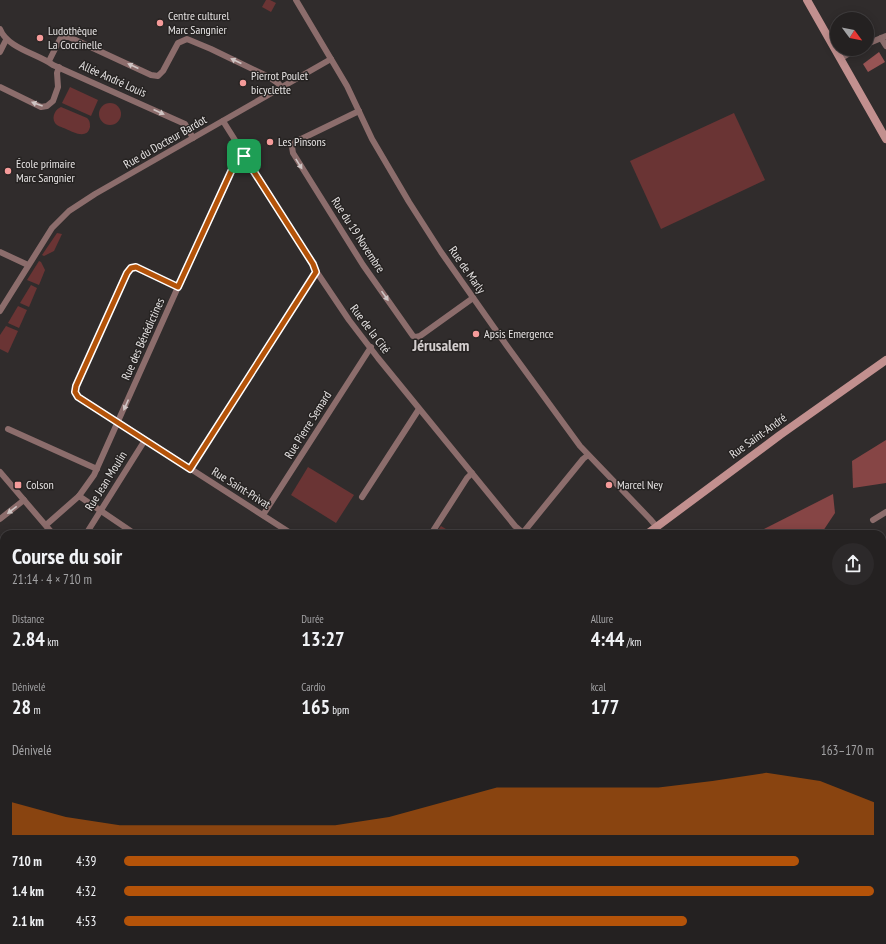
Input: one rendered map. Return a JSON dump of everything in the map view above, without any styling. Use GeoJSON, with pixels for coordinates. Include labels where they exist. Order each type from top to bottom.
{"type":"FeatureCollection","features":[{"type":"Feature","properties":{"kind":"street","name":"Rue de Marly"},"geometry":{"type":"LineString","coordinates":[[296,0],[347,86],[372,139],[409,202],[473,298],[580,446],[658,530]]}},
{"type":"Feature","properties":{"kind":"street"},"geometry":{"type":"LineString","coordinates":[[807,0],[886,139]]}},
{"type":"Feature","properties":{"kind":"street"},"geometry":{"type":"LineString","coordinates":[[0,29],[6,40],[0,52]]}},
{"type":"Feature","properties":{"kind":"street"},"geometry":{"type":"LineString","coordinates":[[49,61],[60,40],[64,37],[158,76],[163,71],[178,42],[187,39],[269,77],[279,84],[281,88]]}},
{"type":"Feature","properties":{"kind":"street"},"geometry":{"type":"LineString","coordinates":[[874,41],[884,37],[886,46]]}},
{"type":"Feature","properties":{"kind":"street","name":"Allée André Louis"},"geometry":{"type":"LineString","coordinates":[[6,40],[59,67],[185,124],[193,138]]}},
{"type":"Feature","properties":{"kind":"street"},"geometry":{"type":"LineString","coordinates":[[840,59],[845,56]]}},
{"type":"Feature","properties":{"kind":"street","name":"Rue du Docteur Bardot"},"geometry":{"type":"LineString","coordinates":[[0,311],[48,233],[69,211],[95,194],[331,59]]}},
{"type":"Feature","properties":{"kind":"street"},"geometry":{"type":"LineString","coordinates":[[0,87],[41,107],[47,106],[53,101],[58,87],[57,74],[59,67]]}},
{"type":"Feature","properties":{"kind":"street","name":"Rue du 19 Novembre"},"geometry":{"type":"LineString","coordinates":[[359,111],[295,142],[292,147],[293,153],[363,265],[413,336],[420,336],[473,298]]}},
{"type":"Feature","properties":{"kind":"street","name":"Rue de la Cité"},"geometry":{"type":"LineString","coordinates":[[223,121],[313,264],[316,272],[349,320],[419,409],[519,530]]}},
{"type":"Feature","properties":{"kind":"street","name":"Rue des Bénédictines"},"geometry":{"type":"LineString","coordinates":[[46,525],[79,496],[88,484],[118,423],[234,165],[244,156]]}},
{"type":"Feature","properties":{"kind":"street"},"geometry":{"type":"LineString","coordinates":[[0,252],[28,265]]}},
{"type":"Feature","properties":{"kind":"street","name":"Rue Saint-Privat"},"geometry":{"type":"LineString","coordinates":[[178,287],[136,267],[131,268],[127,273],[76,386],[75,392],[78,397],[286,530]]}},
{"type":"Feature","properties":{"kind":"street"},"geometry":{"type":"LineString","coordinates":[[190,469],[316,272]]}},
{"type":"Feature","properties":{"kind":"street","name":"Rue Pierre Semard"},"geometry":{"type":"LineString","coordinates":[[264,515],[370,347]]}},
{"type":"Feature","properties":{"kind":"street","name":"Rue Saint-André"},"geometry":{"type":"LineString","coordinates":[[658,530],[780,435],[886,360]]}},
{"type":"Feature","properties":{"kind":"street"},"geometry":{"type":"LineString","coordinates":[[362,497],[419,409]]}},
{"type":"Feature","properties":{"kind":"street"},"geometry":{"type":"LineString","coordinates":[[8,429],[96,469]]}},
{"type":"Feature","properties":{"kind":"street","name":"Rue Jean Moulin"},"geometry":{"type":"LineString","coordinates":[[89,530],[145,440]]}},
{"type":"Feature","properties":{"kind":"street"},"geometry":{"type":"LineString","coordinates":[[525,530],[588,454]]}},
{"type":"Feature","properties":{"kind":"street"},"geometry":{"type":"LineString","coordinates":[[0,472],[50,530]]}},
{"type":"Feature","properties":{"kind":"street"},"geometry":{"type":"LineString","coordinates":[[434,530],[467,478],[472,473]]}},
{"type":"Feature","properties":{"kind":"street"},"geometry":{"type":"LineString","coordinates":[[79,496],[100,512],[129,530]]}},
{"type":"Feature","properties":{"kind":"street"},"geometry":{"type":"LineString","coordinates":[[0,519],[24,500]]}},
{"type":"Feature","properties":{"kind":"street"},"geometry":{"type":"LineString","coordinates":[[873,520],[886,512]]}},
{"type":"Feature","properties":{"kind":"shaded area"},"geometry":{"type":"Polygon","coordinates":[[[266,0],[276,3],[271,12],[262,7],[266,0]]]}},
{"type":"Feature","properties":{"kind":"shaded area"},"geometry":{"type":"Polygon","coordinates":[[[879,52],[885,62],[868,72],[863,64],[879,52]]]}},
{"type":"Feature","properties":{"kind":"shaded area"},"geometry":{"type":"Polygon","coordinates":[[[70,87],[98,100],[91,116],[62,103],[70,87]]]}},
{"type":"Feature","properties":{"kind":"shaded area"},"geometry":{"type":"Polygon","coordinates":[[[110,103],[118,106],[121,114],[118,122],[110,125],[102,122],[99,114],[102,106],[110,103]]]}},
{"type":"Feature","properties":{"kind":"shaded area"},"geometry":{"type":"Polygon","coordinates":[[[61,107],[87,118],[90,123],[88,131],[80,134],[72,132],[56,124],[54,115],[57,109],[61,107]]]}},
{"type":"Feature","properties":{"kind":"shaded area"},"geometry":{"type":"Polygon","coordinates":[[[734,113],[765,180],[661,229],[630,161],[734,113]]]}},
{"type":"Feature","properties":{"kind":"shaded area"},"geometry":{"type":"Polygon","coordinates":[[[57,233],[62,234],[54,251],[44,256],[42,255],[57,233]]]}},
{"type":"Feature","properties":{"kind":"shaded area"},"geometry":{"type":"Polygon","coordinates":[[[39,261],[45,270],[39,285],[27,280],[39,261]]]}},
{"type":"Feature","properties":{"kind":"shaded area"},"geometry":{"type":"Polygon","coordinates":[[[31,285],[37,288],[29,307],[20,303],[31,285]]]}},
{"type":"Feature","properties":{"kind":"shaded area"},"geometry":{"type":"Polygon","coordinates":[[[18,306],[27,310],[19,328],[8,323],[18,306]]]}},
{"type":"Feature","properties":{"kind":"shaded area"},"geometry":{"type":"Polygon","coordinates":[[[6,326],[18,331],[8,353],[0,349],[0,335],[6,326]]]}},
{"type":"Feature","properties":{"kind":"shaded area"},"geometry":{"type":"Polygon","coordinates":[[[886,440],[886,483],[853,488],[852,461],[886,440]]]}},
{"type":"Feature","properties":{"kind":"shaded area"},"geometry":{"type":"Polygon","coordinates":[[[308,467],[354,495],[336,523],[291,495],[308,467]]]}},
{"type":"Feature","properties":{"kind":"shaded area"},"geometry":{"type":"Polygon","coordinates":[[[833,494],[835,513],[824,530],[764,529],[833,494]]]}},
{"type":"Feature","properties":{"kind":"shaded area"},"geometry":{"type":"Polygon","coordinates":[[[441,526],[448,530],[438,530],[441,526]]]}},
{"type":"Feature","properties":{"kind":"place","name":"Centre culturel Marc Sangnier"},"geometry":{"type":"Point","coordinates":[160,23]}},
{"type":"Feature","properties":{"kind":"place","name":"Ludothèque La Coccinelle"},"geometry":{"type":"Point","coordinates":[40,38]}},
{"type":"Feature","properties":{"kind":"place","name":"Pierrot Poulet bicyclette"},"geometry":{"type":"Point","coordinates":[243,83]}},
{"type":"Feature","properties":{"kind":"place","name":"Les Pinsons"},"geometry":{"type":"Point","coordinates":[270,142]}},
{"type":"Feature","properties":{"kind":"place","name":"École primaire Marc Sangnier"},"geometry":{"type":"Point","coordinates":[8,171]}},
{"type":"Feature","properties":{"kind":"place","name":"Apsis Emergence"},"geometry":{"type":"Point","coordinates":[476,334]}},
{"type":"Feature","properties":{"kind":"place","name":"Colson"},"geometry":{"type":"Point","coordinates":[18,485]}},
{"type":"Feature","properties":{"kind":"place","name":"Marcel Ney"},"geometry":{"type":"Point","coordinates":[609,485]}},
{"type":"Feature","properties":{"kind":"district","name":"Jérusalem"},"geometry":{"type":"Point","coordinates":[441,345]}},
{"type":"Feature","properties":{"kind":"route"},"geometry":{"type":"LineString","coordinates":[[244,156],[313,264],[316,272],[190,469],[78,397],[75,392],[76,386],[127,273],[131,268],[136,267],[178,287],[234,165],[244,156]]}}]}
